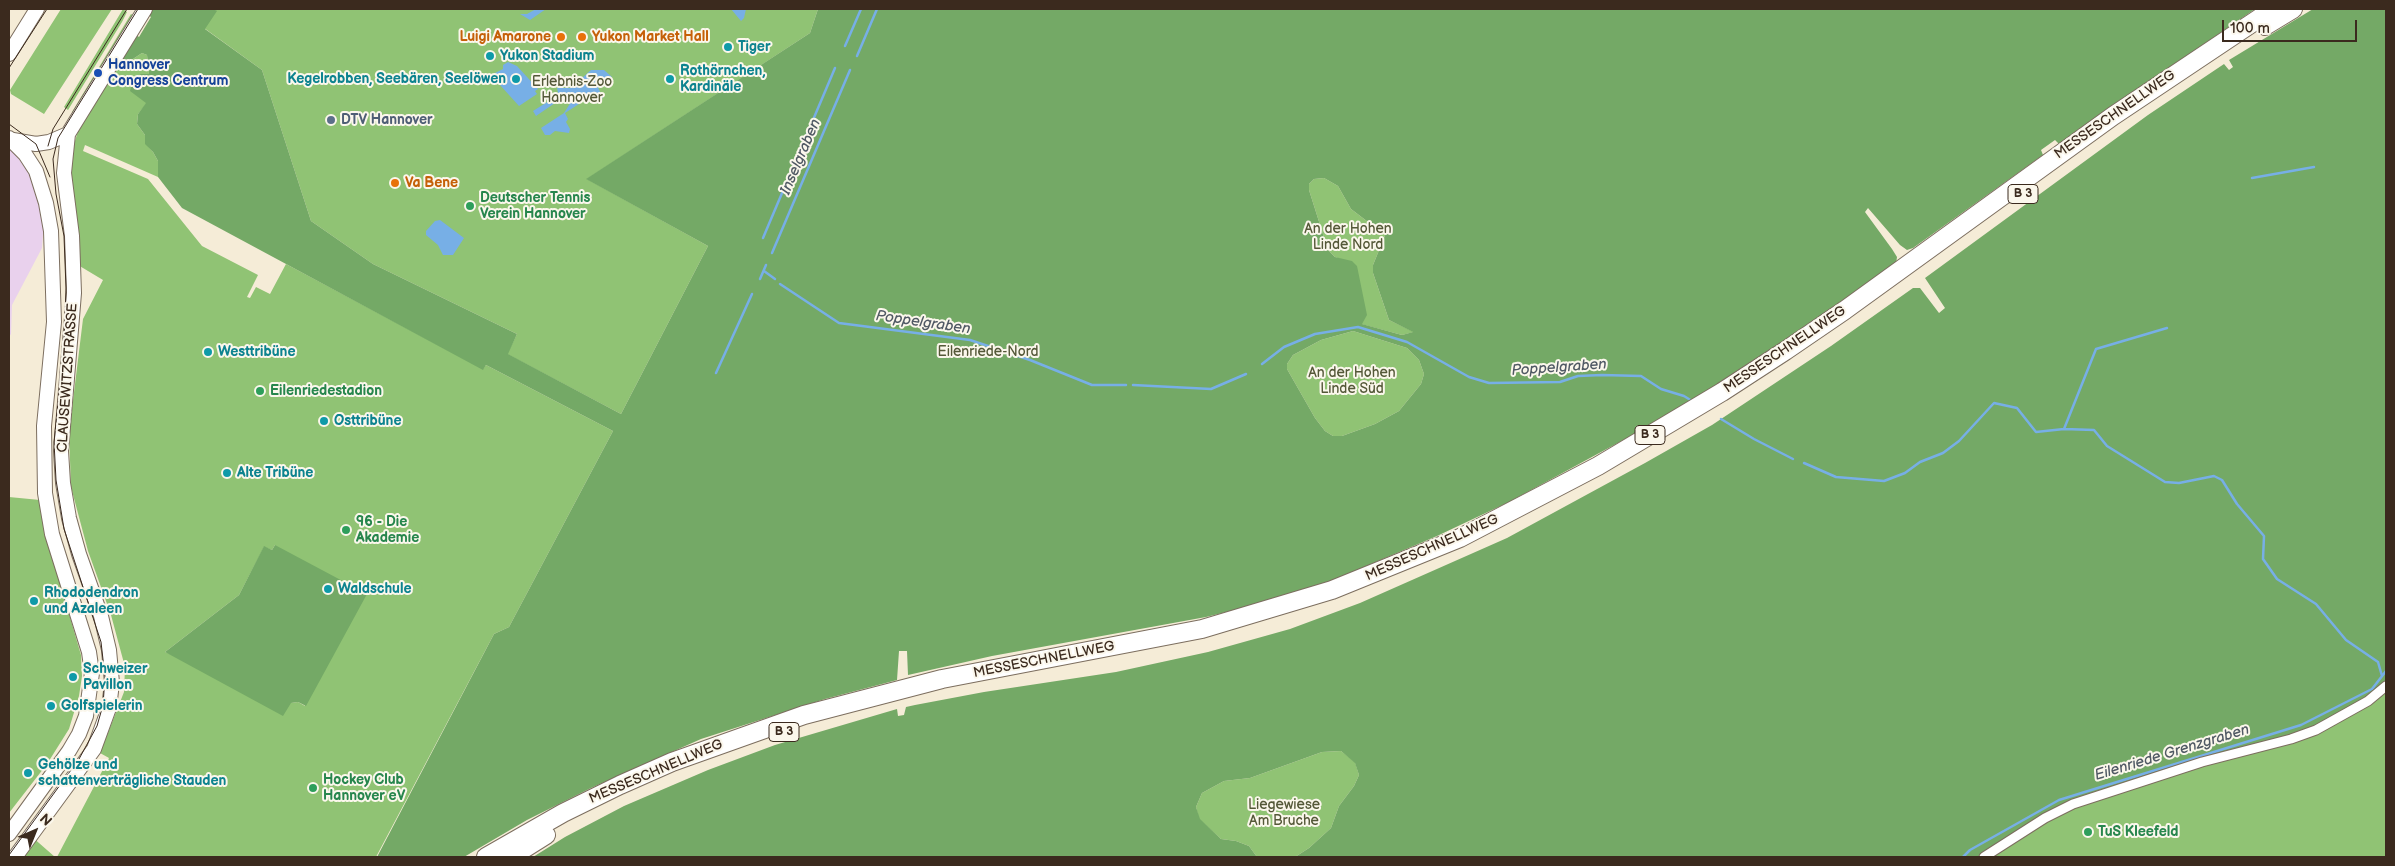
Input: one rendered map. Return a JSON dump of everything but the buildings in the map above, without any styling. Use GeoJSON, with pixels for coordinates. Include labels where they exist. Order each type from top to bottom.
{"type":"FeatureCollection","features":[{"type":"Feature","properties":{"kind":"highway","name":"MESSESCHNELLWEG"},"geometry":{"type":"LineString","coordinates":[[486,857],[563,813],[620,785],[690,755],[804,715],[942,679],[1202,629],[1332,590],[1460,538],[1606,461],[1786,352],[2113,116],[2273,9]]}},
{"type":"Feature","properties":{"kind":"highway","name":"MESSESCHNELLWEG"},"geometry":{"type":"LineString","coordinates":[[510,857],[568,822],[625,794],[732,750],[806,725],[945,688],[1206,639],[1335,599],[1466,545],[1603,474],[1697,420],[1792,359],[1852,319],[2120,123],[2195,71],[2293,9]]}},
{"type":"Feature","properties":{"kind":"street"},"geometry":{"type":"LineString","coordinates":[[9,54],[37,9]]}},
{"type":"Feature","properties":{"kind":"street"},"geometry":{"type":"LineString","coordinates":[[9,138],[36,144],[49,142],[68,134],[145,9]]}},
{"type":"Feature","properties":{"kind":"street","name":"CLAUSEWITZSTRASSE"},"geometry":{"type":"LineString","coordinates":[[15,857],[94,749],[109,708],[112,683],[109,650],[101,616],[78,554],[69,518],[61,459],[74,293],[72,236],[64,174],[68,134]]}},
{"type":"Feature","properties":{"kind":"street","name":"CLAUSEWITZSTRASSE"},"geometry":{"type":"LineString","coordinates":[[9,138],[26,154],[36,171],[46,203],[51,231],[54,322],[44,426],[45,493],[52,534],[89,652],[92,673],[88,708],[79,734],[69,751],[9,834]]}},
{"type":"Feature","properties":{"kind":"street"},"geometry":{"type":"LineString","coordinates":[[1984,857],[2045,818],[2073,804],[2202,762],[2292,739],[2316,730],[2368,702],[2386,686]]}},
{"type":"Feature","properties":{"kind":"shaded area"},"geometry":{"type":"Polygon","coordinates":[[[9,146],[31,175],[44,219],[42,248],[12,305],[11,334],[9,337],[9,146]]]}},
{"type":"Feature","properties":{"kind":"green space"},"geometry":{"type":"Polygon","coordinates":[[[61,9],[112,9],[44,114],[11,94],[10,90],[61,9]]]}},
{"type":"Feature","properties":{"kind":"green space"},"geometry":{"type":"Polygon","coordinates":[[[123,9],[127,12],[122,22],[68,110],[64,107],[123,9]]]}},
{"type":"Feature","properties":{"kind":"green space","name":"Eilenriede-Nord"},"geometry":{"type":"Polygon","coordinates":[[[150,9],[214,9],[217,11],[205,29],[262,70],[311,221],[373,264],[517,334],[508,354],[621,414],[708,246],[586,179],[810,33],[818,9],[2255,9],[2059,144],[2055,140],[2041,150],[2043,155],[1913,248],[1907,250],[1900,245],[1868,208],[1865,212],[1897,257],[1896,264],[1825,316],[1684,407],[1509,502],[1437,536],[1324,584],[1271,601],[1206,617],[992,656],[908,675],[907,651],[899,651],[897,680],[825,699],[701,739],[591,788],[527,820],[464,857],[377,857],[494,634],[509,627],[613,431],[486,365],[483,370],[182,208],[158,177],[158,161],[145,144],[145,135],[137,124],[138,114],[146,103],[130,91],[133,80],[141,74],[149,74],[147,55],[142,53],[130,61],[117,63],[135,34],[139,37],[151,17],[147,14],[150,9]],[[1324,178],[1314,179],[1309,184],[1309,190],[1328,250],[1335,257],[1352,261],[1357,266],[1367,315],[1362,324],[1402,335],[1413,332],[1389,320],[1373,273],[1373,265],[1386,233],[1382,227],[1368,222],[1351,209],[1338,186],[1324,178]],[[1353,331],[1321,340],[1293,355],[1287,364],[1287,369],[1315,418],[1325,431],[1333,436],[1342,436],[1375,424],[1399,411],[1421,384],[1424,374],[1419,360],[1407,348],[1353,331]]]}},
{"type":"Feature","properties":{"kind":"green space","name":"Deutscher Tennis Verein Hannover"},"geometry":{"type":"Polygon","coordinates":[[[214,9],[818,9],[810,33],[587,179],[708,246],[621,414],[507,354],[517,334],[373,264],[311,221],[262,70],[204,28],[216,11],[214,9]]]}},
{"type":"Feature","properties":{"kind":"green space"},"geometry":{"type":"Polygon","coordinates":[[[2313,9],[2386,9],[2386,686],[2316,730],[2073,804],[1984,857],[1295,857],[1309,848],[1331,828],[1339,806],[1354,786],[1359,775],[1355,763],[1341,751],[1322,752],[1250,778],[1224,781],[1202,793],[1196,807],[1200,819],[1221,839],[1236,841],[1249,846],[1257,857],[533,857],[565,837],[624,806],[708,770],[775,745],[897,709],[898,716],[904,715],[906,707],[915,705],[984,692],[1116,672],[1208,652],[1290,629],[1360,603],[1507,538],[1712,425],[1831,346],[1913,288],[1920,288],[1939,313],[1945,308],[1925,278],[2148,115],[2224,64],[2229,70],[2233,67],[2229,60],[2313,9]]]}},
{"type":"Feature","properties":{"kind":"green space"},"geometry":{"type":"Polygon","coordinates":[[[131,14],[136,17],[76,115],[72,112],[131,14]]]}},
{"type":"Feature","properties":{"kind":"green space","name":"96 - Die Akademie"},"geometry":{"type":"Polygon","coordinates":[[[142,53],[147,55],[149,74],[147,103],[138,114],[137,124],[145,135],[146,144],[158,161],[158,177],[85,145],[83,151],[148,179],[202,246],[258,275],[247,297],[250,298],[256,287],[270,294],[286,264],[483,369],[486,365],[613,431],[509,627],[494,634],[376,857],[57,857],[109,758],[100,753],[124,692],[125,667],[111,615],[88,551],[71,487],[69,433],[83,319],[103,280],[78,265],[69,160],[79,128],[117,63],[130,61],[142,53]],[[275,545],[272,550],[264,547],[239,595],[165,652],[291,703],[298,702],[305,706],[275,545]]]}},
{"type":"Feature","properties":{"kind":"green space","name":"An der Hohen Linde Nord"},"geometry":{"type":"Polygon","coordinates":[[[1324,178],[1338,186],[1351,209],[1368,222],[1382,227],[1386,233],[1373,265],[1373,273],[1389,320],[1414,332],[1402,335],[1361,324],[1343,260],[1335,257],[1328,250],[1309,190],[1309,184],[1314,179],[1324,178]]]}},
{"type":"Feature","properties":{"kind":"green space","name":"An der Hohen Linde Süd"},"geometry":{"type":"Polygon","coordinates":[[[1353,331],[1407,348],[1419,360],[1424,374],[1421,384],[1399,411],[1375,424],[1342,436],[1333,436],[1325,431],[1315,418],[1287,369],[1287,364],[1293,355],[1321,340],[1353,331]]]}},
{"type":"Feature","properties":{"kind":"green space"},"geometry":{"type":"Polygon","coordinates":[[[9,497],[40,500],[46,535],[81,655],[82,676],[79,696],[69,729],[47,764],[9,813],[9,497]]]}},
{"type":"Feature","properties":{"kind":"green space"},"geometry":{"type":"Polygon","coordinates":[[[275,545],[367,594],[306,706],[298,702],[291,703],[283,716],[165,652],[239,595],[264,546],[272,550],[275,545]]]}},
{"type":"Feature","properties":{"kind":"green space"},"geometry":{"type":"Polygon","coordinates":[[[2386,686],[2386,857],[1984,857],[2045,818],[2386,686]]]}},
{"type":"Feature","properties":{"kind":"green space","name":"Liegewiese Am Bruche"},"geometry":{"type":"Polygon","coordinates":[[[1341,751],[1355,762],[1359,775],[1354,786],[1339,806],[1331,828],[1309,848],[1295,857],[1257,857],[1249,846],[1236,841],[1221,839],[1199,819],[1196,807],[1202,793],[1224,781],[1250,778],[1322,752],[1341,751]]]}},
{"type":"Feature","properties":{"kind":"green space"},"geometry":{"type":"Polygon","coordinates":[[[31,836],[55,857],[15,857],[31,836]]]}},
{"type":"Feature","properties":{"kind":"water"},"geometry":{"type":"Polygon","coordinates":[[[536,9],[546,9],[530,20],[520,14],[527,14],[536,9]]]}},
{"type":"Feature","properties":{"kind":"water"},"geometry":{"type":"Polygon","coordinates":[[[731,9],[746,9],[744,18],[741,21],[731,9]]]}},
{"type":"Feature","properties":{"kind":"water"},"geometry":{"type":"Polygon","coordinates":[[[508,62],[517,66],[538,89],[535,91],[537,94],[519,106],[500,85],[499,79],[496,79],[496,83],[487,77],[503,69],[503,65],[508,62]]]}},
{"type":"Feature","properties":{"kind":"water"},"geometry":{"type":"Polygon","coordinates":[[[591,70],[604,70],[612,77],[607,83],[595,81],[603,98],[593,102],[581,98],[579,104],[565,113],[568,119],[566,122],[570,129],[569,133],[555,131],[550,135],[545,135],[541,128],[564,113],[571,102],[571,97],[558,93],[557,88],[571,88],[591,70]]]}},
{"type":"Feature","properties":{"kind":"water"},"geometry":{"type":"Polygon","coordinates":[[[552,99],[555,103],[536,116],[533,111],[552,99]]]}},
{"type":"Feature","properties":{"kind":"water"},"geometry":{"type":"Polygon","coordinates":[[[440,220],[464,238],[453,255],[443,255],[438,245],[426,235],[426,231],[435,221],[440,220]]]}},
{"type":"Feature","properties":{"kind":"waterway"},"geometry":{"type":"LineString","coordinates":[[845,46],[861,9]]}},
{"type":"Feature","properties":{"kind":"waterway","name":"Inselgraben"},"geometry":{"type":"LineString","coordinates":[[857,56],[877,9]]}},
{"type":"Feature","properties":{"kind":"waterway"},"geometry":{"type":"LineString","coordinates":[[763,238],[835,68]]}},
{"type":"Feature","properties":{"kind":"waterway","name":"Inselgraben"},"geometry":{"type":"LineString","coordinates":[[772,253],[850,70]]}},
{"type":"Feature","properties":{"kind":"waterway"},"geometry":{"type":"LineString","coordinates":[[2252,178],[2314,167]]}},
{"type":"Feature","properties":{"kind":"waterway","name":"Inselgraben"},"geometry":{"type":"LineString","coordinates":[[760,279],[766,265]]}},
{"type":"Feature","properties":{"kind":"waterway","name":"Poppelgraben"},"geometry":{"type":"LineString","coordinates":[[764,271],[775,279]]}},
{"type":"Feature","properties":{"kind":"waterway","name":"Poppelgraben"},"geometry":{"type":"LineString","coordinates":[[780,284],[839,323],[970,340],[1030,360],[1092,385],[1126,385]]}},
{"type":"Feature","properties":{"kind":"waterway"},"geometry":{"type":"LineString","coordinates":[[716,373],[752,294]]}},
{"type":"Feature","properties":{"kind":"waterway","name":"Poppelgraben"},"geometry":{"type":"LineString","coordinates":[[1262,364],[1284,347],[1315,334],[1358,327],[1407,342],[1469,377],[1489,383],[1560,382],[1578,376],[1641,376],[1661,389],[1684,396],[1692,401]]}},
{"type":"Feature","properties":{"kind":"waterway"},"geometry":{"type":"LineString","coordinates":[[2064,429],[2096,349],[2167,328]]}},
{"type":"Feature","properties":{"kind":"waterway","name":"Poppelgraben"},"geometry":{"type":"LineString","coordinates":[[1133,385],[1211,389],[1246,374]]}},
{"type":"Feature","properties":{"kind":"waterway","name":"Poppelgraben"},"geometry":{"type":"LineString","coordinates":[[1804,463],[1836,477],[1884,481],[1905,473],[1920,462],[1943,453],[1959,441],[1994,403],[2017,408],[2036,432],[2064,429],[2094,430],[2107,446],[2165,482],[2179,483],[2214,476],[2222,480],[2237,504],[2264,536],[2263,559],[2277,579],[2316,604],[2346,640],[2378,662],[2382,676]]}},
{"type":"Feature","properties":{"kind":"waterway","name":"Poppelgraben"},"geometry":{"type":"LineString","coordinates":[[1721,419],[1793,459]]}},
{"type":"Feature","properties":{"kind":"waterway","name":"Eilenriede Grenzgraben"},"geometry":{"type":"LineString","coordinates":[[1963,857],[1970,850],[2059,800],[2301,725],[2372,689],[2386,671]]}},
{"type":"Feature","properties":{"kind":"tram line"},"geometry":{"type":"LineString","coordinates":[[9,68],[47,9]]}},
{"type":"Feature","properties":{"kind":"tram line"},"geometry":{"type":"LineString","coordinates":[[48,146],[53,129],[127,9]]}},
{"type":"Feature","properties":{"kind":"tram line"},"geometry":{"type":"LineString","coordinates":[[9,855],[79,759],[97,726],[103,705],[105,677],[101,642],[64,529],[56,480],[54,442],[64,342],[66,288],[64,236],[56,194],[53,159],[58,138],[138,9]]}},
{"type":"Feature","properties":{"kind":"tram line"},"geometry":{"type":"LineString","coordinates":[[9,124],[36,144],[50,177]]}},
{"type":"Feature","properties":{"kind":"place","name":"Luigi Amarone"},"geometry":{"type":"Point","coordinates":[561,37]}},
{"type":"Feature","properties":{"kind":"place","name":"Yukon Market Hall"},"geometry":{"type":"Point","coordinates":[582,37]}},
{"type":"Feature","properties":{"kind":"place","name":"Tiger"},"geometry":{"type":"Point","coordinates":[728,47]}},
{"type":"Feature","properties":{"kind":"place","name":"Yukon Stadium"},"geometry":{"type":"Point","coordinates":[490,56]}},
{"type":"Feature","properties":{"kind":"place","name":"Hannover Congress Centrum"},"geometry":{"type":"Point","coordinates":[98,73]}},
{"type":"Feature","properties":{"kind":"place","name":"Kegelrobben, Seebären, Seelöwen"},"geometry":{"type":"Point","coordinates":[516,79]}},
{"type":"Feature","properties":{"kind":"place","name":"Rothörnchen, Kardinäle"},"geometry":{"type":"Point","coordinates":[670,79]}},
{"type":"Feature","properties":{"kind":"place","name":"DTV Hannover"},"geometry":{"type":"Point","coordinates":[331,120]}},
{"type":"Feature","properties":{"kind":"place","name":"Va Bene"},"geometry":{"type":"Point","coordinates":[395,183]}},
{"type":"Feature","properties":{"kind":"place","name":"Deutscher Tennis Verein Hannover"},"geometry":{"type":"Point","coordinates":[470,206]}},
{"type":"Feature","properties":{"kind":"place","name":"Westtribüne"},"geometry":{"type":"Point","coordinates":[208,352]}},
{"type":"Feature","properties":{"kind":"place","name":"Eilenriedestadion"},"geometry":{"type":"Point","coordinates":[260,391]}},
{"type":"Feature","properties":{"kind":"place","name":"Osttribüne"},"geometry":{"type":"Point","coordinates":[324,421]}},
{"type":"Feature","properties":{"kind":"place","name":"Alte Tribüne"},"geometry":{"type":"Point","coordinates":[227,473]}},
{"type":"Feature","properties":{"kind":"place","name":"96 - Die Akademie"},"geometry":{"type":"Point","coordinates":[346,530]}},
{"type":"Feature","properties":{"kind":"place","name":"Waldschule"},"geometry":{"type":"Point","coordinates":[328,589]}},
{"type":"Feature","properties":{"kind":"place","name":"Rhododendron und Azaleen"},"geometry":{"type":"Point","coordinates":[34,601]}},
{"type":"Feature","properties":{"kind":"place","name":"Schweizer Pavillon"},"geometry":{"type":"Point","coordinates":[73,677]}},
{"type":"Feature","properties":{"kind":"place","name":"Golfspielerin"},"geometry":{"type":"Point","coordinates":[51,706]}},
{"type":"Feature","properties":{"kind":"place","name":"Gehölze und schattenverträgliche Stauden"},"geometry":{"type":"Point","coordinates":[28,773]}},
{"type":"Feature","properties":{"kind":"place","name":"Hockey Club Hannover eV"},"geometry":{"type":"Point","coordinates":[313,788]}},
{"type":"Feature","properties":{"kind":"place","name":"TuS Kleefeld"},"geometry":{"type":"Point","coordinates":[2088,832]}},
{"type":"Feature","properties":{"kind":"park label","name":"Erlebnis-Zoo Hannover"},"geometry":{"type":"Point","coordinates":[572,90]}}]}
